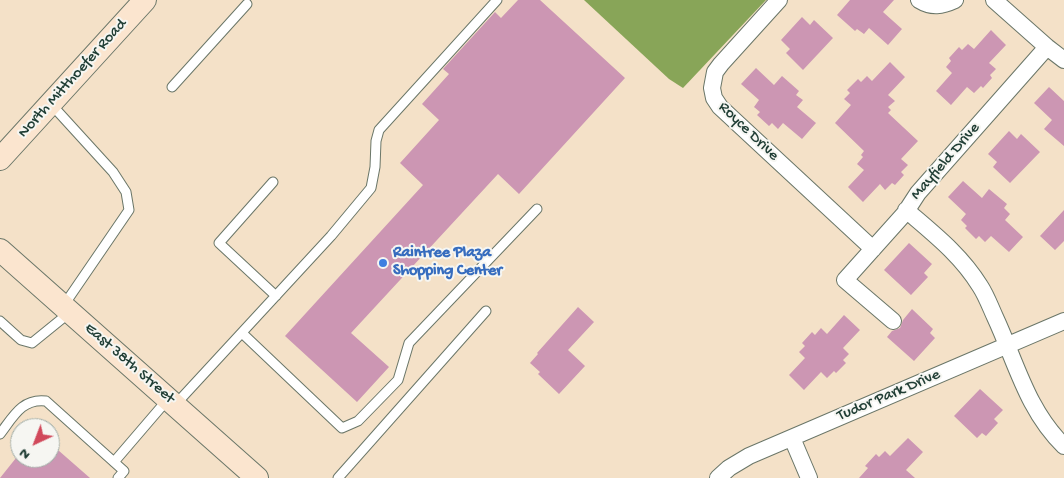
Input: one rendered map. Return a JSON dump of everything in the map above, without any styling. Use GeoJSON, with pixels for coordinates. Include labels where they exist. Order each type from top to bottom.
{"type":"FeatureCollection","features":[{"type":"Feature","properties":{"kind":"main road","name":"North Mitthoefer Road"},"geometry":{"type":"LineString","coordinates":[[0,159],[145,0]]}},
{"type":"Feature","properties":{"kind":"main road","name":"East 38th Street"},"geometry":{"type":"LineString","coordinates":[[2,254],[257,478]]}},
{"type":"Feature","properties":{"kind":"street","name":"Royce Drive"},"geometry":{"type":"LineString","coordinates":[[779,0],[718,68],[713,82],[714,98],[720,107],[874,248]]}},
{"type":"Feature","properties":{"kind":"street"},"geometry":{"type":"LineString","coordinates":[[919,0],[928,5],[938,6],[955,0]]}},
{"type":"Feature","properties":{"kind":"street"},"geometry":{"type":"LineString","coordinates":[[994,0],[1064,60]]}},
{"type":"Feature","properties":{"kind":"street","name":"Mayfield Drive"},"geometry":{"type":"LineString","coordinates":[[1047,47],[918,193],[906,210],[956,254],[972,272],[991,307],[1032,405],[1038,416],[1064,446]]}},
{"type":"Feature","properties":{"kind":"street"},"geometry":{"type":"LineString","coordinates":[[893,321],[845,280],[906,210]]}},
{"type":"Feature","properties":{"kind":"street","name":"Tudor Park Drive"},"geometry":{"type":"LineString","coordinates":[[718,478],[742,460],[1064,321]]}},
{"type":"Feature","properties":{"kind":"street"},"geometry":{"type":"LineString","coordinates":[[792,438],[809,478]]}},
{"type":"Feature","properties":{"kind":"lane"},"geometry":{"type":"LineString","coordinates":[[114,462],[242,333],[331,236],[371,188],[379,130],[497,0]]}},
{"type":"Feature","properties":{"kind":"lane"},"geometry":{"type":"LineString","coordinates":[[172,88],[247,2]]}},
{"type":"Feature","properties":{"kind":"lane"},"geometry":{"type":"LineString","coordinates":[[0,321],[21,340],[32,343],[66,309],[129,210],[126,192],[113,172],[50,104]]}},
{"type":"Feature","properties":{"kind":"lane"},"geometry":{"type":"LineString","coordinates":[[273,182],[219,243],[276,296]]}},
{"type":"Feature","properties":{"kind":"lane"},"geometry":{"type":"LineString","coordinates":[[242,333],[342,428],[349,426],[358,421],[398,380],[409,343],[536,209]]}},
{"type":"Feature","properties":{"kind":"lane"},"geometry":{"type":"LineString","coordinates":[[338,478],[486,311]]}},
{"type":"Feature","properties":{"kind":"lane"},"geometry":{"type":"LineString","coordinates":[[0,434],[23,405],[46,400],[114,462],[121,474],[132,478]]}},
{"type":"Feature","properties":{"kind":"green space"},"geometry":{"type":"Polygon","coordinates":[[[584,0],[766,0],[683,88],[669,79],[584,0]]]}},
{"type":"Feature","properties":{"kind":"building","name":"Raintree Plaza Shopping Center"},"geometry":{"type":"Polygon","coordinates":[[[518,0],[540,0],[625,78],[519,194],[498,174],[351,333],[389,367],[357,402],[285,336],[423,185],[400,163],[439,120],[422,104],[449,74],[443,69],[495,12],[501,18],[518,0]]]}},
{"type":"Feature","properties":{"kind":"building"},"geometry":{"type":"Polygon","coordinates":[[[850,0],[894,0],[883,12],[902,29],[888,45],[869,28],[864,34],[857,29],[855,31],[837,15],[850,0]]]}},
{"type":"Feature","properties":{"kind":"building"},"geometry":{"type":"Polygon","coordinates":[[[802,17],[810,25],[814,20],[833,38],[803,70],[786,53],[790,49],[781,40],[802,17]]]}},
{"type":"Feature","properties":{"kind":"building"},"geometry":{"type":"Polygon","coordinates":[[[991,30],[1006,45],[989,63],[996,69],[990,75],[992,78],[983,88],[981,86],[974,93],[967,87],[951,105],[936,91],[952,73],[946,67],[951,61],[949,58],[959,47],[962,50],[968,44],[974,49],[991,30]]]}},
{"type":"Feature","properties":{"kind":"building"},"geometry":{"type":"Polygon","coordinates":[[[890,62],[905,77],[888,95],[895,101],[888,107],[891,110],[888,113],[918,141],[901,159],[908,165],[901,172],[904,175],[895,185],[892,183],[885,190],[880,184],[863,202],[848,187],[864,170],[857,164],[863,157],[861,155],[864,151],[835,123],[851,105],[844,99],[850,93],[847,90],[858,79],[861,82],[867,76],[872,81],[890,62]]]}},
{"type":"Feature","properties":{"kind":"building"},"geometry":{"type":"Polygon","coordinates":[[[756,68],[774,85],[782,76],[799,91],[796,95],[803,100],[797,107],[816,123],[802,139],[783,123],[778,129],[772,123],[769,126],[757,115],[760,112],[754,107],[759,100],[741,84],[756,68]]]}},
{"type":"Feature","properties":{"kind":"building"},"geometry":{"type":"Polygon","coordinates":[[[1049,87],[1064,101],[1064,146],[1044,129],[1052,120],[1034,103],[1049,87]]]}},
{"type":"Feature","properties":{"kind":"building"},"geometry":{"type":"Polygon","coordinates":[[[1009,131],[1017,139],[1021,134],[1040,152],[1010,183],[993,167],[997,162],[988,154],[1009,131]]]}},
{"type":"Feature","properties":{"kind":"building"},"geometry":{"type":"Polygon","coordinates":[[[963,181],[982,198],[989,189],[1007,204],[1004,208],[1010,214],[1005,220],[1023,237],[1009,252],[991,236],[985,242],[979,236],[976,239],[965,228],[967,226],[961,220],[966,214],[948,197],[963,181]]]}},
{"type":"Feature","properties":{"kind":"building"},"geometry":{"type":"Polygon","coordinates":[[[1064,210],[1064,241],[1055,250],[1040,236],[1064,210]]]}},
{"type":"Feature","properties":{"kind":"building"},"geometry":{"type":"Polygon","coordinates":[[[909,243],[932,264],[924,273],[928,277],[911,295],[884,270],[909,243]]]}},
{"type":"Feature","properties":{"kind":"building"},"geometry":{"type":"Polygon","coordinates":[[[578,307],[594,322],[568,350],[585,366],[559,394],[538,374],[540,372],[530,363],[578,307]]]}},
{"type":"Feature","properties":{"kind":"building"},"geometry":{"type":"Polygon","coordinates":[[[912,309],[933,329],[930,333],[935,338],[914,361],[887,337],[892,331],[900,328],[903,320],[912,309]]]}},
{"type":"Feature","properties":{"kind":"building"},"geometry":{"type":"Polygon","coordinates":[[[844,315],[860,330],[843,348],[849,354],[843,360],[846,363],[836,373],[834,371],[827,378],[821,372],[804,390],[789,375],[805,358],[799,352],[805,346],[802,343],[812,332],[815,335],[821,328],[827,334],[844,315]]]}},
{"type":"Feature","properties":{"kind":"building"},"geometry":{"type":"Polygon","coordinates":[[[980,389],[1003,410],[994,419],[998,423],[986,436],[982,433],[977,438],[954,416],[980,389]]]}},
{"type":"Feature","properties":{"kind":"building"},"geometry":{"type":"Polygon","coordinates":[[[908,438],[923,452],[906,470],[915,478],[859,478],[868,468],[865,466],[876,454],[879,457],[885,451],[890,456],[908,438]]]}},
{"type":"Feature","properties":{"kind":"building"},"geometry":{"type":"Polygon","coordinates":[[[60,452],[90,478],[0,478],[10,466],[10,468],[60,468],[60,452]]]}},
{"type":"Feature","properties":{"kind":"place","name":"Raintree Plaza Shopping Center"},"geometry":{"type":"Point","coordinates":[383,263]}}]}
